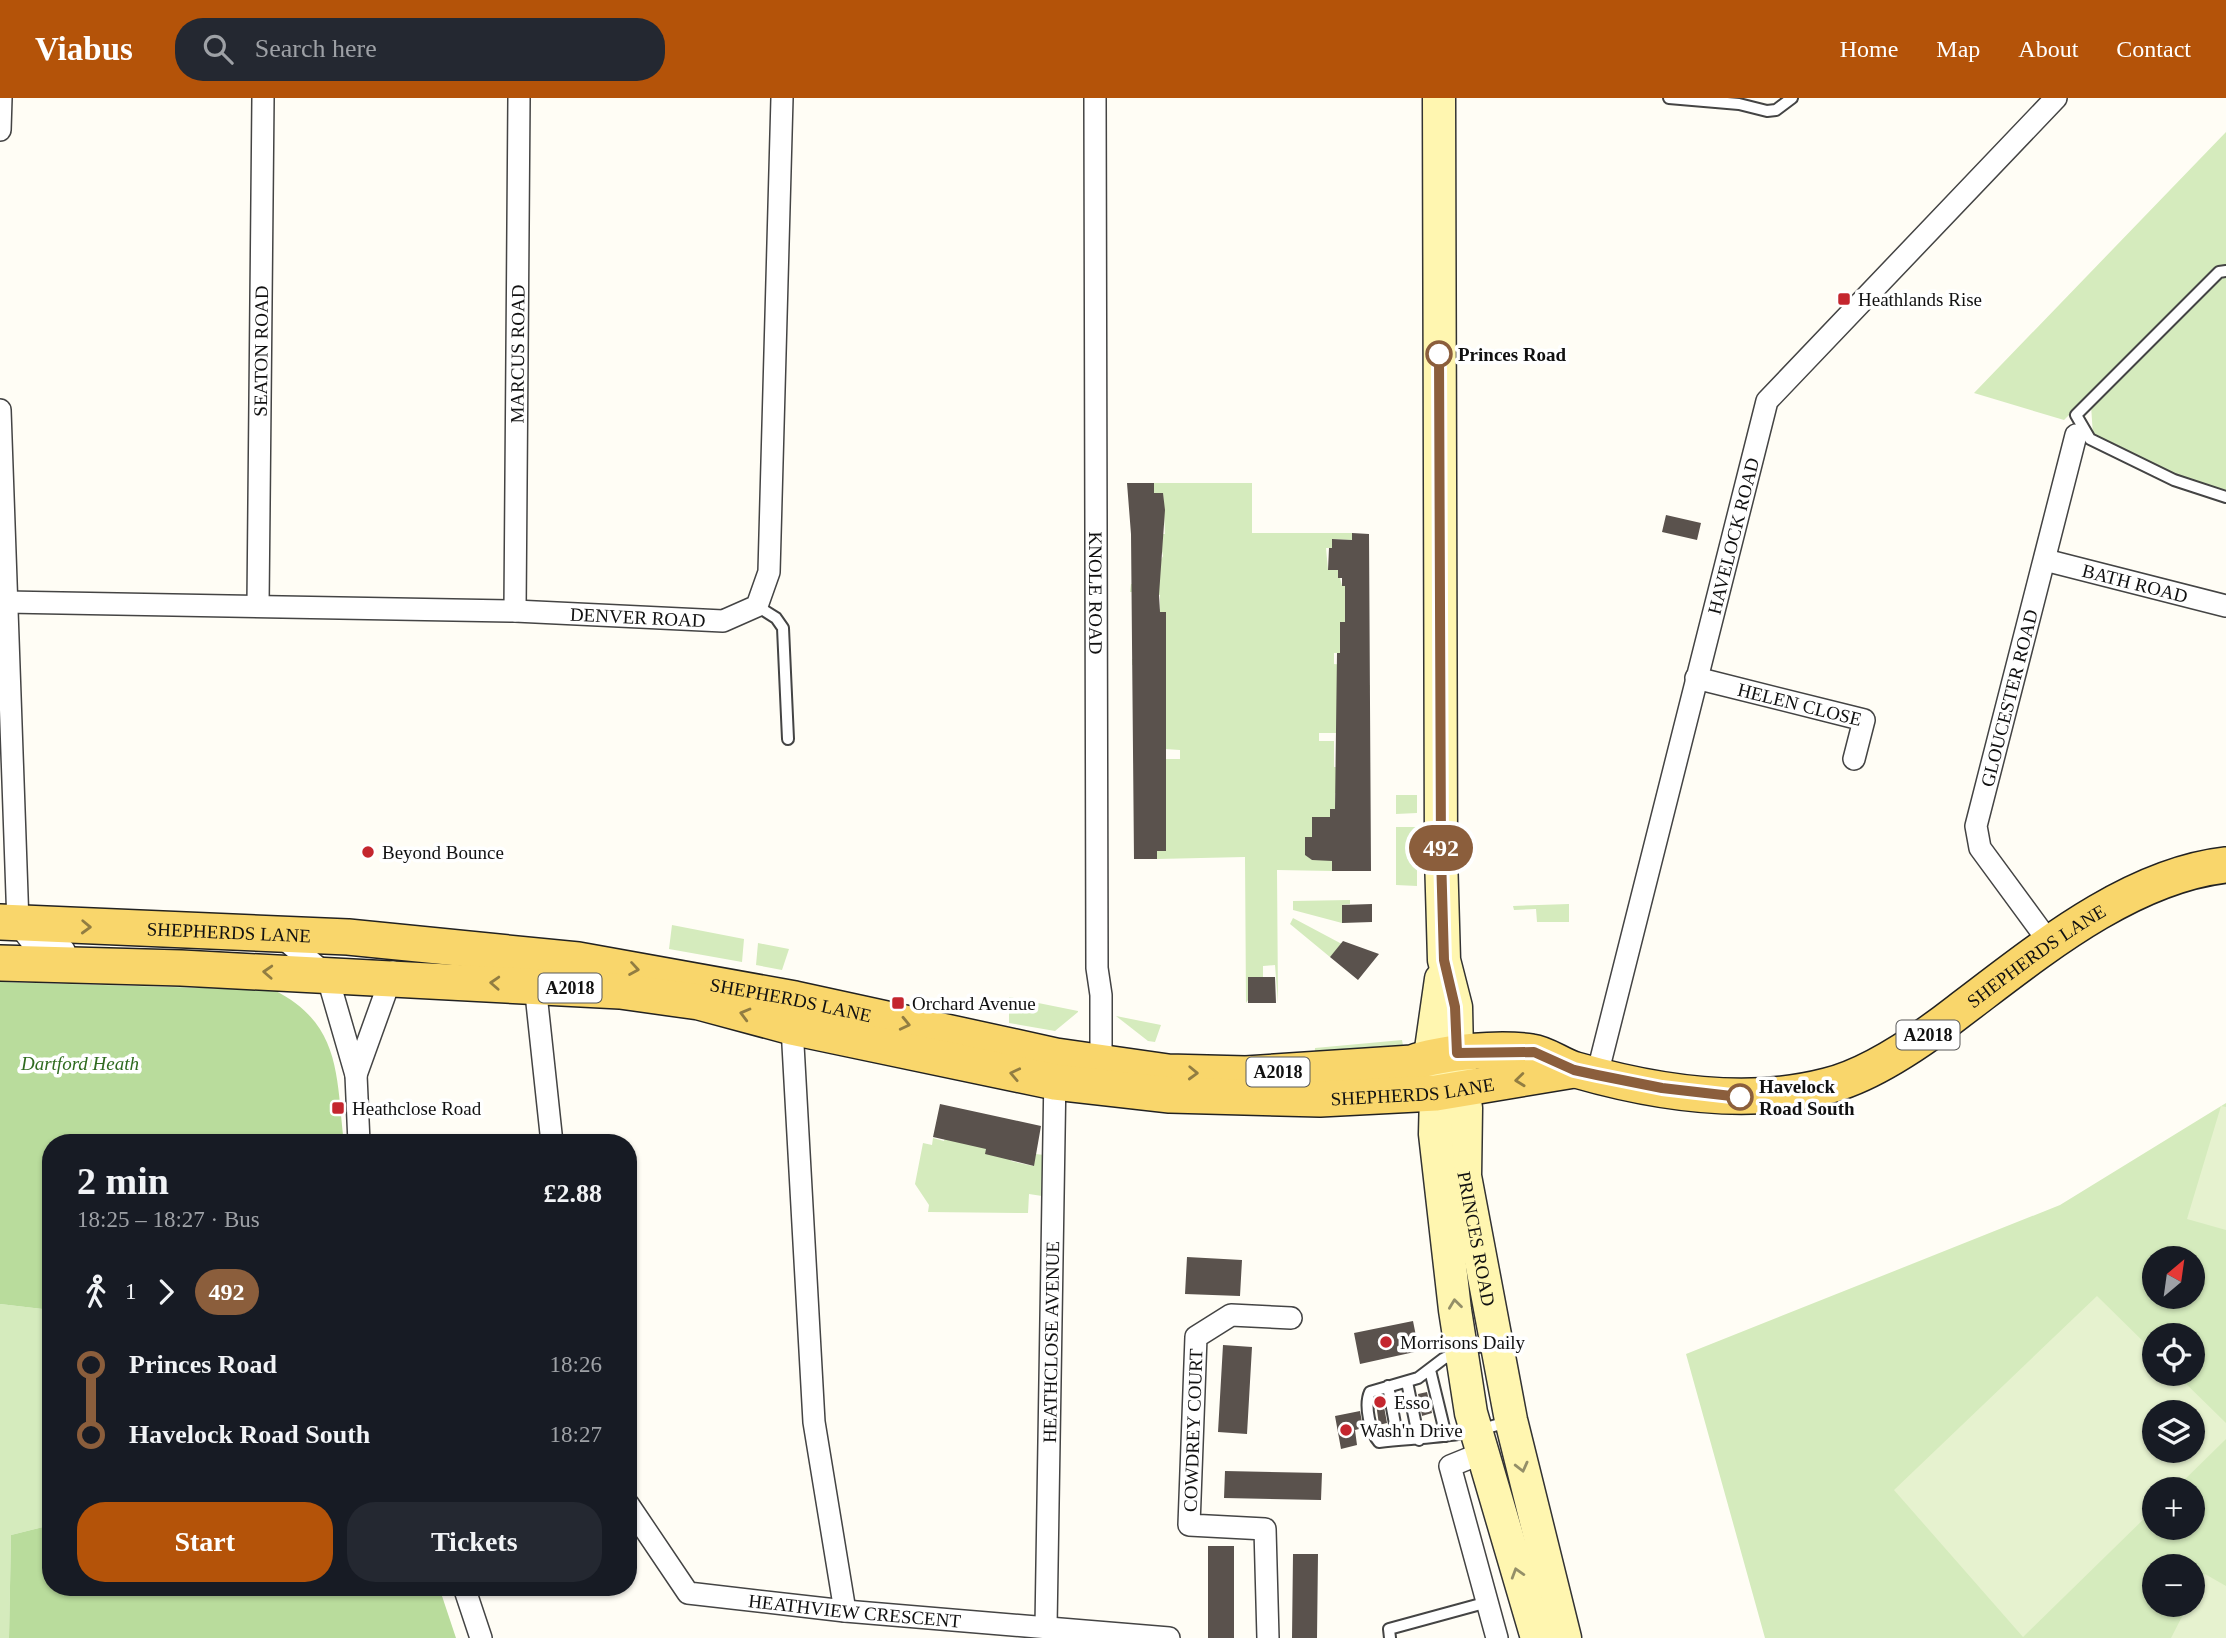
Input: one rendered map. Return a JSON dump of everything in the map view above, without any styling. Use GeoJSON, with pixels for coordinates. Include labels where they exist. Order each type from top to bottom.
{"type":"FeatureCollection","features":[{"type":"Feature","properties":{"kind":"main road","name":"PRINCES ROAD"},"geometry":{"type":"LineString","coordinates":[[1439,98],[1444,1055],[1495,1343],[1511,1420],[1565,1638]]}},
{"type":"Feature","properties":{"kind":"main road","name":"SHEPHERDS LANE"},"geometry":{"type":"LineString","coordinates":[[9,923],[396,941],[620,991],[699,1002],[792,1027],[1101,1075],[1168,1072],[1246,1074],[1412,1063],[1444,1055],[1534,1052],[1586,1072],[1726,1097],[1776,1096],[1829,1086],[1909,1049],[2049,942],[2109,907],[2174,877],[2226,865]]}},
{"type":"Feature","properties":{"kind":"main road","name":"SHEPHERDS LANE"},"geometry":{"type":"LineString","coordinates":[[0,962],[392,978],[533,970],[690,979],[1055,1069]]}},
{"type":"Feature","properties":{"kind":"main road","name":"SHEPHERDS LANE"},"geometry":{"type":"LineString","coordinates":[[1101,1075],[1130,1092],[1236,1099],[1320,1099],[1450,1090],[1586,1072]]}},
{"type":"Feature","properties":{"kind":"main road","name":"PRINCES ROAD"},"geometry":{"type":"LineString","coordinates":[[1450,1090],[1435,1134],[1461,1350],[1468,1441],[1537,1638]]}},
{"type":"Feature","properties":{"kind":"street"},"geometry":{"type":"LineString","coordinates":[[0,130],[1,98]]}},
{"type":"Feature","properties":{"kind":"street","name":"SEATON ROAD"},"geometry":{"type":"LineString","coordinates":[[258,605],[263,98]]}},
{"type":"Feature","properties":{"kind":"street","name":"MARCUS ROAD"},"geometry":{"type":"LineString","coordinates":[[515,611],[519,98]]}},
{"type":"Feature","properties":{"kind":"street"},"geometry":{"type":"LineString","coordinates":[[757,606],[769,572],[782,98]]}},
{"type":"Feature","properties":{"kind":"street","name":"KNOLE ROAD"},"geometry":{"type":"LineString","coordinates":[[1095,98],[1097,968],[1101,995],[1101,1075]]}},
{"type":"Feature","properties":{"kind":"street","name":"HAVELOCK ROAD"},"geometry":{"type":"LineString","coordinates":[[1586,1072],[1696,678],[1767,401],[2049,101]]}},
{"type":"Feature","properties":{"kind":"street"},"geometry":{"type":"LineString","coordinates":[[0,410],[6,602],[9,923],[35,946],[181,968]]}},
{"type":"Feature","properties":{"kind":"street","name":"GLOUCESTER ROAD"},"geometry":{"type":"LineString","coordinates":[[2049,942],[1980,848],[1976,826],[2076,435]]}},
{"type":"Feature","properties":{"kind":"street","name":"BATH ROAD"},"geometry":{"type":"LineString","coordinates":[[2045,560],[2226,606]]}},
{"type":"Feature","properties":{"kind":"street","name":"DENVER ROAD"},"geometry":{"type":"LineString","coordinates":[[6,602],[515,611],[723,621],[757,606]]}},
{"type":"Feature","properties":{"kind":"street","name":"HELEN CLOSE"},"geometry":{"type":"LineString","coordinates":[[1696,678],[1864,720],[1854,760]]}},
{"type":"Feature","properties":{"kind":"street"},"geometry":{"type":"LineString","coordinates":[[277,934],[327,975],[356,1075],[359,1134]]}},
{"type":"Feature","properties":{"kind":"street"},"geometry":{"type":"LineString","coordinates":[[356,1075],[392,978],[396,941]]}},
{"type":"Feature","properties":{"kind":"street"},"geometry":{"type":"LineString","coordinates":[[533,970],[551,1134]]}},
{"type":"Feature","properties":{"kind":"street"},"geometry":{"type":"LineString","coordinates":[[792,1027],[814,1422],[845,1611]]}},
{"type":"Feature","properties":{"kind":"street","name":"HEATHCLOSE AVENUE"},"geometry":{"type":"LineString","coordinates":[[1046,1627],[1055,1069]]}},
{"type":"Feature","properties":{"kind":"street","name":"COWDREY COURT"},"geometry":{"type":"LineString","coordinates":[[1268,1638],[1265,1530],[1189,1524],[1196,1337],[1231,1315],[1291,1318]]}},
{"type":"Feature","properties":{"kind":"street"},"geometry":{"type":"LineString","coordinates":[[1468,1441],[1450,1466],[1497,1638]]}},
{"type":"Feature","properties":{"kind":"street","name":"HEATHVIEW CRESCENT"},"geometry":{"type":"LineString","coordinates":[[637,1517],[688,1593],[845,1611],[1170,1638]]}},
{"type":"Feature","properties":{"kind":"street"},"geometry":{"type":"LineString","coordinates":[[467,1596],[481,1638]]}},
{"type":"Feature","properties":{"kind":"lane"},"geometry":{"type":"LineString","coordinates":[[1669,98],[1739,104],[1767,111],[1776,110],[1792,98]]}},
{"type":"Feature","properties":{"kind":"lane"},"geometry":{"type":"LineString","coordinates":[[2226,271],[2219,272],[2076,415],[2091,439],[2174,480],[2226,498]]}},
{"type":"Feature","properties":{"kind":"lane"},"geometry":{"type":"LineString","coordinates":[[757,606],[776,618],[783,628],[788,738]]}},
{"type":"Feature","properties":{"kind":"lane"},"geometry":{"type":"LineString","coordinates":[[1495,1343],[1461,1350],[1407,1382],[1370,1392],[1367,1400],[1373,1436],[1379,1442],[1468,1441],[1511,1420]]}},
{"type":"Feature","properties":{"kind":"lane"},"geometry":{"type":"LineString","coordinates":[[1430,1370],[1468,1441]]}},
{"type":"Feature","properties":{"kind":"lane"},"geometry":{"type":"LineString","coordinates":[[1407,1382],[1419,1440]]}},
{"type":"Feature","properties":{"kind":"lane"},"geometry":{"type":"LineString","coordinates":[[1388,1386],[1398,1440]]}},
{"type":"Feature","properties":{"kind":"lane"},"geometry":{"type":"LineString","coordinates":[[1390,1638],[1389,1629],[1488,1602]]}},
{"type":"Feature","properties":{"kind":"green space"},"geometry":{"type":"Polygon","coordinates":[[[2226,132],[2226,265],[2219,266],[2064,420],[1974,393],[2226,132]]]}},
{"type":"Feature","properties":{"kind":"green space"},"geometry":{"type":"Polygon","coordinates":[[[2226,275],[2226,494],[2176,477],[2093,436],[2091,405],[2221,276],[2226,275]]]}},
{"type":"Feature","properties":{"kind":"green space"},"geometry":{"type":"Polygon","coordinates":[[[1154,483],[1252,483],[1252,533],[1352,533],[1352,540],[1332,539],[1332,548],[1326,548],[1328,570],[1338,570],[1342,586],[1345,586],[1345,622],[1340,622],[1340,631],[1369,632],[1340,638],[1340,653],[1334,653],[1334,664],[1345,665],[1345,685],[1370,685],[1370,690],[1345,733],[1319,733],[1319,741],[1334,741],[1334,767],[1346,767],[1348,793],[1335,793],[1335,809],[1330,809],[1330,817],[1312,818],[1312,837],[1305,837],[1305,854],[1312,860],[1332,854],[1332,871],[1277,870],[1278,1003],[1275,965],[1263,966],[1263,977],[1246,1003],[1245,857],[1157,859],[1157,851],[1166,851],[1166,759],[1180,759],[1180,750],[1165,749],[1145,665],[1132,665],[1132,659],[1166,658],[1166,613],[1147,613],[1147,610],[1160,609],[1160,595],[1155,595],[1155,591],[1130,592],[1131,584],[1148,584],[1163,556],[1160,542],[1131,534],[1165,534],[1163,493],[1154,493],[1154,483]]]}},
{"type":"Feature","properties":{"kind":"green space"},"geometry":{"type":"Polygon","coordinates":[[[1396,795],[1417,795],[1417,813],[1396,814],[1396,795]]]}},
{"type":"Feature","properties":{"kind":"green space"},"geometry":{"type":"Polygon","coordinates":[[[1396,827],[1417,827],[1417,886],[1396,885],[1396,827]]]}},
{"type":"Feature","properties":{"kind":"green space"},"geometry":{"type":"Polygon","coordinates":[[[1350,900],[1350,904],[1342,905],[1342,923],[1293,910],[1293,901],[1350,900]]]}},
{"type":"Feature","properties":{"kind":"green space"},"geometry":{"type":"Polygon","coordinates":[[[1569,904],[1569,922],[1537,922],[1536,909],[1514,910],[1513,906],[1569,904]]]}},
{"type":"Feature","properties":{"kind":"green space"},"geometry":{"type":"Polygon","coordinates":[[[1293,918],[1340,943],[1353,945],[1336,951],[1330,957],[1290,924],[1293,918]]]}},
{"type":"Feature","properties":{"kind":"green space"},"geometry":{"type":"Polygon","coordinates":[[[672,925],[744,939],[742,962],[669,949],[672,925]]]}},
{"type":"Feature","properties":{"kind":"green space"},"geometry":{"type":"Polygon","coordinates":[[[758,943],[789,949],[782,970],[756,965],[758,943]]]}},
{"type":"Feature","properties":{"kind":"green space","name":"Dartford Heath"},"geometry":{"type":"Polygon","coordinates":[[[0,982],[274,990],[296,1004],[312,1019],[332,1054],[343,1134],[42,1134],[42,1309],[0,1304],[0,982]]]}},
{"type":"Feature","properties":{"kind":"green space"},"geometry":{"type":"Polygon","coordinates":[[[1009,997],[1078,1012],[1055,1031],[1009,1023],[1009,997]]]}},
{"type":"Feature","properties":{"kind":"green space"},"geometry":{"type":"Polygon","coordinates":[[[1116,1016],[1161,1025],[1155,1042],[1148,1041],[1116,1016]]]}},
{"type":"Feature","properties":{"kind":"green space"},"geometry":{"type":"Polygon","coordinates":[[[1402,1040],[1404,1051],[1314,1060],[1315,1048],[1402,1040]]]}},
{"type":"Feature","properties":{"kind":"green space"},"geometry":{"type":"Polygon","coordinates":[[[2226,1103],[2226,1638],[1765,1638],[1686,1354],[2060,1205],[2226,1103]]]}},
{"type":"Feature","properties":{"kind":"green space"},"geometry":{"type":"Polygon","coordinates":[[[2221,1106],[2226,1107],[2226,1230],[2187,1219],[2221,1106]]]}},
{"type":"Feature","properties":{"kind":"green space"},"geometry":{"type":"Polygon","coordinates":[[[946,1134],[1012,1154],[1011,1161],[1033,1166],[1036,1154],[1044,1155],[1042,1196],[1029,1194],[1028,1213],[928,1212],[929,1205],[915,1184],[923,1143],[932,1145],[933,1138],[944,1141],[946,1134]]]}},
{"type":"Feature","properties":{"kind":"green space"},"geometry":{"type":"Polygon","coordinates":[[[2097,1296],[2142,1340],[2142,1386],[2188,1386],[2203,1400],[2142,1400],[2142,1463],[2202,1463],[2187,1477],[2142,1477],[2142,1521],[2023,1637],[1894,1490],[2097,1296]]]}},
{"type":"Feature","properties":{"kind":"green space"},"geometry":{"type":"Polygon","coordinates":[[[0,1304],[42,1309],[42,1527],[11,1535],[9,1638],[0,1638],[0,1304]]]}},
{"type":"Feature","properties":{"kind":"green space"},"geometry":{"type":"Polygon","coordinates":[[[2205,1402],[2226,1423],[2226,1439],[2205,1460],[2205,1402]]]}},
{"type":"Feature","properties":{"kind":"green space"},"geometry":{"type":"Polygon","coordinates":[[[42,1527],[42,1596],[442,1596],[456,1638],[9,1638],[11,1535],[42,1527]]]}},
{"type":"Feature","properties":{"kind":"green space"},"geometry":{"type":"Polygon","coordinates":[[[2205,1574],[2226,1586],[2226,1638],[2171,1638],[2182,1617],[2205,1617],[2205,1574]]]}},
{"type":"Feature","properties":{"kind":"building"},"geometry":{"type":"Polygon","coordinates":[[[1127,483],[1154,483],[1154,493],[1163,493],[1165,510],[1159,595],[1160,612],[1166,612],[1166,851],[1157,851],[1157,859],[1134,859],[1131,534],[1127,483]]]}},
{"type":"Feature","properties":{"kind":"building"},"geometry":{"type":"Polygon","coordinates":[[[1666,515],[1701,523],[1697,540],[1662,532],[1666,515]]]}},
{"type":"Feature","properties":{"kind":"building"},"geometry":{"type":"Polygon","coordinates":[[[1352,533],[1369,534],[1371,871],[1332,871],[1332,861],[1312,860],[1305,855],[1305,837],[1312,837],[1312,817],[1330,817],[1330,809],[1335,809],[1337,653],[1340,653],[1340,622],[1345,622],[1345,586],[1342,586],[1342,578],[1338,578],[1338,570],[1328,570],[1329,548],[1332,548],[1332,539],[1352,540],[1352,533]]]}},
{"type":"Feature","properties":{"kind":"building"},"geometry":{"type":"Polygon","coordinates":[[[1372,904],[1372,922],[1342,923],[1342,905],[1372,904]]]}},
{"type":"Feature","properties":{"kind":"building"},"geometry":{"type":"Polygon","coordinates":[[[1343,941],[1379,954],[1358,980],[1330,957],[1343,941]]]}},
{"type":"Feature","properties":{"kind":"building"},"geometry":{"type":"Polygon","coordinates":[[[1248,977],[1275,977],[1276,1003],[1248,1003],[1248,977]]]}},
{"type":"Feature","properties":{"kind":"building"},"geometry":{"type":"Polygon","coordinates":[[[940,1104],[1041,1126],[1034,1166],[985,1154],[986,1149],[933,1137],[940,1104]]]}},
{"type":"Feature","properties":{"kind":"building"},"geometry":{"type":"Polygon","coordinates":[[[1187,1257],[1242,1260],[1240,1296],[1185,1294],[1187,1257]]]}},
{"type":"Feature","properties":{"kind":"building","name":"Morrisons Daily"},"geometry":{"type":"Polygon","coordinates":[[[1413,1321],[1419,1351],[1360,1364],[1354,1333],[1413,1321]]]}},
{"type":"Feature","properties":{"kind":"building"},"geometry":{"type":"Polygon","coordinates":[[[1223,1345],[1252,1347],[1247,1434],[1218,1432],[1223,1345]]]}},
{"type":"Feature","properties":{"kind":"building"},"geometry":{"type":"Polygon","coordinates":[[[1427,1392],[1432,1413],[1422,1416],[1418,1394],[1427,1392]]]}},
{"type":"Feature","properties":{"kind":"building"},"geometry":{"type":"Polygon","coordinates":[[[1383,1401],[1387,1423],[1379,1425],[1376,1403],[1383,1401]]]}},
{"type":"Feature","properties":{"kind":"building","name":"Wash'n Drive"},"geometry":{"type":"Polygon","coordinates":[[[1360,1411],[1363,1428],[1355,1430],[1357,1445],[1341,1449],[1335,1416],[1360,1411]]]}},
{"type":"Feature","properties":{"kind":"building"},"geometry":{"type":"Polygon","coordinates":[[[1225,1471],[1322,1473],[1321,1500],[1224,1498],[1225,1471]]]}},
{"type":"Feature","properties":{"kind":"building"},"geometry":{"type":"Polygon","coordinates":[[[1208,1546],[1234,1546],[1234,1638],[1208,1638],[1208,1546]]]}},
{"type":"Feature","properties":{"kind":"building"},"geometry":{"type":"Polygon","coordinates":[[[1293,1554],[1318,1554],[1317,1638],[1292,1638],[1293,1554]]]}},
{"type":"Feature","properties":{"kind":"bus line","name":"492"},"geometry":{"type":"LineString","coordinates":[[1439,354],[1441,856],[1444,960],[1455,1007],[1457,1053],[1534,1052],[1574,1070],[1662,1088],[1740,1097]]}},
{"type":"Feature","properties":{"kind":"place","name":"Heathlands Rise"},"geometry":{"type":"Point","coordinates":[1844,299]}},
{"type":"Feature","properties":{"kind":"place","name":"Princes Road"},"geometry":{"type":"Point","coordinates":[1439,354]}},
{"type":"Feature","properties":{"kind":"place","name":"Beyond Bounce"},"geometry":{"type":"Point","coordinates":[368,852]}},
{"type":"Feature","properties":{"kind":"place","name":"Orchard Avenue"},"geometry":{"type":"Point","coordinates":[898,1003]}},
{"type":"Feature","properties":{"kind":"place","name":"Havelock Road South"},"geometry":{"type":"Point","coordinates":[1740,1097]}},
{"type":"Feature","properties":{"kind":"place","name":"Heathclose Road"},"geometry":{"type":"Point","coordinates":[338,1108]}},
{"type":"Feature","properties":{"kind":"place","name":"Morrisons Daily"},"geometry":{"type":"Point","coordinates":[1386,1342]}},
{"type":"Feature","properties":{"kind":"place","name":"Esso"},"geometry":{"type":"Point","coordinates":[1380,1402]}},
{"type":"Feature","properties":{"kind":"place","name":"Wash'n Drive"},"geometry":{"type":"Point","coordinates":[1346,1430]}}]}
